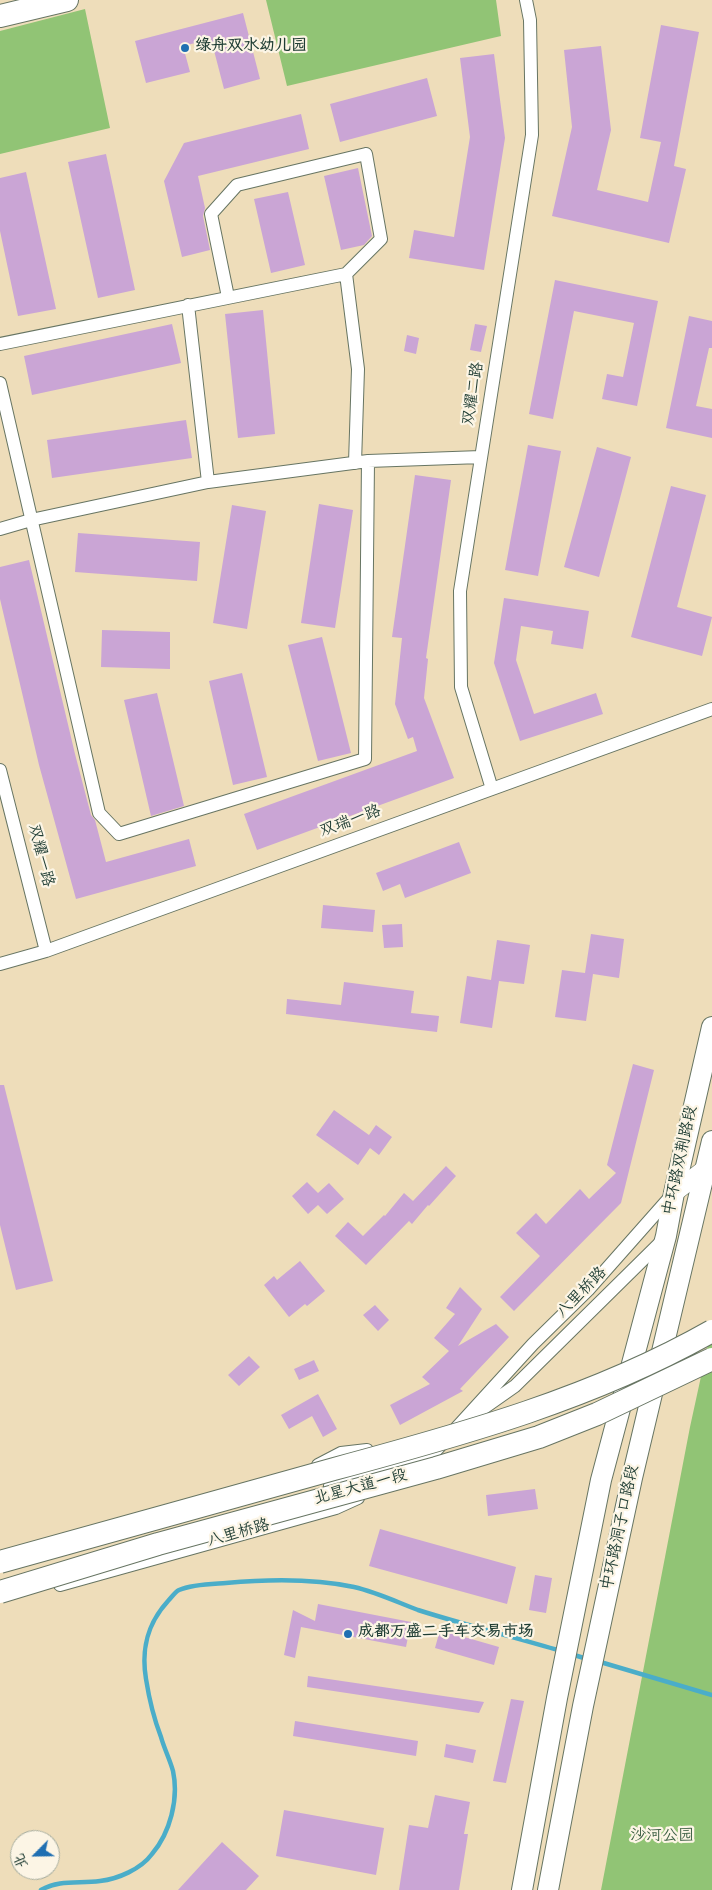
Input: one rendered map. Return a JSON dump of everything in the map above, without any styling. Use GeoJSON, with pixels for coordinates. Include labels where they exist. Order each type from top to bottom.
{"type":"FeatureCollection","features":[{"type":"Feature","properties":{"kind":"highway"},"geometry":{"type":"LineString","coordinates":[[0,16],[67,0]]}},
{"type":"Feature","properties":{"kind":"highway","name":"北星大道一段"},"geometry":{"type":"LineString","coordinates":[[0,1562],[434,1442],[541,1408],[609,1382],[712,1331]]}},
{"type":"Feature","properties":{"kind":"highway","name":"北星大道一段"},"geometry":{"type":"LineString","coordinates":[[0,1592],[158,1544],[436,1468],[539,1437],[597,1414],[712,1359]]}},
{"type":"Feature","properties":{"kind":"main road","name":"中环路双荆路段"},"geometry":{"type":"LineString","coordinates":[[666,1236],[712,1027]]}},
{"type":"Feature","properties":{"kind":"main road","name":"中环路双荆路段"},"geometry":{"type":"LineString","coordinates":[[709,1166],[712,1141]]}},
{"type":"Feature","properties":{"kind":"main road","name":"八里桥路"},"geometry":{"type":"LineString","coordinates":[[674,1193],[709,1166]]}},
{"type":"Feature","properties":{"kind":"main road","name":"中环路洞子口路段"},"geometry":{"type":"LineString","coordinates":[[548,1890],[632,1478],[709,1166]]}},
{"type":"Feature","properties":{"kind":"main road","name":"中环路洞子口路段"},"geometry":{"type":"LineString","coordinates":[[522,1890],[556,1698],[601,1480],[666,1236]]}},
{"type":"Feature","properties":{"kind":"street","name":"双耀二路"},"geometry":{"type":"LineString","coordinates":[[492,789],[461,687],[460,591],[532,135],[530,20],[526,0]]}},
{"type":"Feature","properties":{"kind":"street"},"geometry":{"type":"LineString","coordinates":[[0,344],[346,274],[381,239],[366,154],[238,185],[211,214],[228,297]]}},
{"type":"Feature","properties":{"kind":"street"},"geometry":{"type":"LineString","coordinates":[[0,383],[99,813],[119,834],[365,759],[358,369],[346,274]]}},
{"type":"Feature","properties":{"kind":"street"},"geometry":{"type":"LineString","coordinates":[[188,306],[208,482]]}},
{"type":"Feature","properties":{"kind":"street"},"geometry":{"type":"LineString","coordinates":[[0,529],[31,520],[208,482],[361,462],[481,457]]}},
{"type":"Feature","properties":{"kind":"street","name":"双瑞一路"},"geometry":{"type":"LineString","coordinates":[[0,964],[46,951],[712,709]]}},
{"type":"Feature","properties":{"kind":"street","name":"双耀一路"},"geometry":{"type":"LineString","coordinates":[[0,770],[46,951]]}},
{"type":"Feature","properties":{"kind":"street","name":"八里桥路"},"geometry":{"type":"LineString","coordinates":[[0,1602],[336,1508],[376,1490],[429,1458],[533,1344],[588,1290],[674,1193]]}},
{"type":"Feature","properties":{"kind":"street","name":"八里桥路"},"geometry":{"type":"LineString","coordinates":[[0,1582],[113,1551],[396,1465],[423,1454],[515,1386],[666,1236]]}},
{"type":"Feature","properties":{"kind":"street","name":"八里桥路"},"geometry":{"type":"LineString","coordinates":[[0,1562],[230,1503],[342,1453],[359,1452],[457,1428]]}},
{"type":"Feature","properties":{"kind":"green space"},"geometry":{"type":"Polygon","coordinates":[[[266,0],[496,0],[501,36],[287,86],[266,0]]]}},
{"type":"Feature","properties":{"kind":"green space"},"geometry":{"type":"Polygon","coordinates":[[[85,9],[110,128],[0,154],[0,31],[85,9]]]}},
{"type":"Feature","properties":{"kind":"green space","name":"沙河公园"},"geometry":{"type":"Polygon","coordinates":[[[712,1326],[712,1890],[601,1890],[690,1427],[712,1326]]]}},
{"type":"Feature","properties":{"kind":"building"},"geometry":{"type":"Polygon","coordinates":[[[243,13],[260,79],[224,89],[211,39],[183,46],[190,72],[146,83],[135,41],[243,13]]]}},
{"type":"Feature","properties":{"kind":"building"},"geometry":{"type":"Polygon","coordinates":[[[661,25],[699,32],[674,166],[686,169],[669,243],[552,216],[572,127],[564,50],[601,46],[611,130],[597,190],[648,202],[661,142],[640,138],[661,25]]]}},
{"type":"Feature","properties":{"kind":"building"},"geometry":{"type":"Polygon","coordinates":[[[494,54],[505,138],[484,270],[409,258],[414,230],[454,237],[470,137],[460,58],[494,54]]]}},
{"type":"Feature","properties":{"kind":"building"},"geometry":{"type":"Polygon","coordinates":[[[427,78],[437,116],[340,142],[330,104],[427,78]]]}},
{"type":"Feature","properties":{"kind":"building"},"geometry":{"type":"Polygon","coordinates":[[[301,114],[309,149],[198,176],[205,208],[203,216],[210,250],[182,257],[164,181],[184,143],[301,114]]]}},
{"type":"Feature","properties":{"kind":"building"},"geometry":{"type":"Polygon","coordinates":[[[106,154],[135,290],[98,298],[68,162],[106,154]]]}},
{"type":"Feature","properties":{"kind":"building"},"geometry":{"type":"Polygon","coordinates":[[[358,168],[372,236],[364,245],[341,250],[324,176],[358,168]]]}},
{"type":"Feature","properties":{"kind":"building"},"geometry":{"type":"Polygon","coordinates":[[[26,172],[56,309],[18,316],[0,231],[0,178],[26,172]]]}},
{"type":"Feature","properties":{"kind":"building"},"geometry":{"type":"Polygon","coordinates":[[[288,192],[305,265],[271,273],[254,199],[288,192]]]}},
{"type":"Feature","properties":{"kind":"building"},"geometry":{"type":"Polygon","coordinates":[[[555,280],[658,301],[637,406],[602,399],[607,374],[623,377],[634,323],[574,311],[553,419],[529,414],[555,280]]]}},
{"type":"Feature","properties":{"kind":"building"},"geometry":{"type":"Polygon","coordinates":[[[263,310],[275,434],[238,438],[225,314],[263,310]]]}},
{"type":"Feature","properties":{"kind":"building"},"geometry":{"type":"Polygon","coordinates":[[[689,316],[712,321],[712,348],[709,348],[696,406],[712,409],[712,438],[666,428],[689,316]]]}},
{"type":"Feature","properties":{"kind":"building"},"geometry":{"type":"Polygon","coordinates":[[[172,324],[181,363],[32,395],[24,356],[172,324]]]}},
{"type":"Feature","properties":{"kind":"building"},"geometry":{"type":"Polygon","coordinates":[[[475,324],[487,326],[481,352],[470,350],[475,324]]]}},
{"type":"Feature","properties":{"kind":"building"},"geometry":{"type":"Polygon","coordinates":[[[407,335],[419,338],[416,354],[404,351],[407,335]]]}},
{"type":"Feature","properties":{"kind":"building"},"geometry":{"type":"Polygon","coordinates":[[[186,420],[192,458],[52,478],[47,440],[186,420]]]}},
{"type":"Feature","properties":{"kind":"building"},"geometry":{"type":"Polygon","coordinates":[[[528,445],[561,451],[538,576],[505,570],[528,445]]]}},
{"type":"Feature","properties":{"kind":"building"},"geometry":{"type":"Polygon","coordinates":[[[597,447],[631,457],[599,577],[564,567],[597,447]]]}},
{"type":"Feature","properties":{"kind":"building"},"geometry":{"type":"Polygon","coordinates":[[[415,475],[451,480],[426,658],[428,659],[424,698],[454,778],[257,850],[244,814],[417,751],[413,737],[408,739],[395,704],[402,638],[392,637],[415,475]]]}},
{"type":"Feature","properties":{"kind":"building"},"geometry":{"type":"Polygon","coordinates":[[[671,486],[706,495],[677,607],[712,617],[702,656],[631,637],[671,486]]]}},
{"type":"Feature","properties":{"kind":"building"},"geometry":{"type":"Polygon","coordinates":[[[319,504],[353,510],[335,628],[301,623],[319,504]]]}},
{"type":"Feature","properties":{"kind":"building"},"geometry":{"type":"Polygon","coordinates":[[[232,505],[266,511],[247,629],[213,623],[232,505]]]}},
{"type":"Feature","properties":{"kind":"building"},"geometry":{"type":"Polygon","coordinates":[[[78,533],[200,542],[197,581],[75,572],[78,533]]]}},
{"type":"Feature","properties":{"kind":"building"},"geometry":{"type":"Polygon","coordinates":[[[29,560],[75,754],[106,862],[189,839],[196,866],[76,899],[39,765],[0,599],[0,567],[29,560]]]}},
{"type":"Feature","properties":{"kind":"building"},"geometry":{"type":"Polygon","coordinates":[[[504,598],[589,611],[583,649],[551,644],[553,631],[521,626],[516,660],[534,714],[596,693],[603,714],[520,741],[494,663],[504,598]]]}},
{"type":"Feature","properties":{"kind":"building"},"geometry":{"type":"Polygon","coordinates":[[[102,630],[170,632],[170,669],[101,667],[102,630]]]}},
{"type":"Feature","properties":{"kind":"building"},"geometry":{"type":"Polygon","coordinates":[[[322,637],[351,753],[318,761],[288,645],[322,637]]]}},
{"type":"Feature","properties":{"kind":"building"},"geometry":{"type":"Polygon","coordinates":[[[242,673],[267,777],[233,785],[209,681],[242,673]]]}},
{"type":"Feature","properties":{"kind":"building"},"geometry":{"type":"Polygon","coordinates":[[[157,693],[184,806],[151,816],[124,700],[157,693]]]}},
{"type":"Feature","properties":{"kind":"building"},"geometry":{"type":"Polygon","coordinates":[[[459,842],[471,873],[405,898],[400,884],[383,891],[376,873],[459,842]]]}},
{"type":"Feature","properties":{"kind":"building"},"geometry":{"type":"Polygon","coordinates":[[[323,905],[375,910],[373,932],[321,928],[323,905]]]}},
{"type":"Feature","properties":{"kind":"building"},"geometry":{"type":"Polygon","coordinates":[[[402,924],[403,947],[384,948],[382,925],[402,924]]]}},
{"type":"Feature","properties":{"kind":"building"},"geometry":{"type":"Polygon","coordinates":[[[591,934],[624,939],[619,978],[593,974],[586,1021],[555,1017],[562,970],[585,973],[591,934]]]}},
{"type":"Feature","properties":{"kind":"building"},"geometry":{"type":"Polygon","coordinates":[[[497,940],[530,945],[524,984],[499,981],[492,1028],[460,1023],[467,976],[491,980],[497,940]]]}},
{"type":"Feature","properties":{"kind":"building"},"geometry":{"type":"Polygon","coordinates":[[[344,982],[414,991],[411,1013],[439,1016],[437,1032],[286,1014],[287,999],[341,1005],[344,982]]]}},
{"type":"Feature","properties":{"kind":"building"},"geometry":{"type":"Polygon","coordinates":[[[633,1064],[654,1070],[621,1203],[514,1311],[500,1297],[540,1256],[516,1233],[536,1213],[546,1224],[580,1189],[589,1199],[616,1173],[607,1165],[633,1064]]]}},
{"type":"Feature","properties":{"kind":"building"},"geometry":{"type":"Polygon","coordinates":[[[0,1085],[4,1085],[53,1281],[16,1290],[0,1225],[0,1085]]]}},
{"type":"Feature","properties":{"kind":"building"},"geometry":{"type":"Polygon","coordinates":[[[334,1110],[369,1135],[376,1125],[392,1137],[379,1155],[370,1148],[358,1165],[316,1135],[334,1110]]]}},
{"type":"Feature","properties":{"kind":"building"},"geometry":{"type":"Polygon","coordinates":[[[446,1166],[456,1176],[412,1224],[409,1221],[366,1265],[335,1236],[348,1222],[363,1236],[385,1216],[404,1193],[413,1201],[446,1166]]]}},
{"type":"Feature","properties":{"kind":"building"},"geometry":{"type":"Polygon","coordinates":[[[307,1182],[318,1193],[329,1183],[344,1199],[327,1214],[318,1205],[308,1214],[292,1196],[307,1182]]]}},
{"type":"Feature","properties":{"kind":"building"},"geometry":{"type":"Polygon","coordinates":[[[300,1261],[325,1291],[307,1306],[305,1304],[289,1317],[264,1285],[274,1276],[277,1280],[300,1261]]]}},
{"type":"Feature","properties":{"kind":"building"},"geometry":{"type":"Polygon","coordinates":[[[460,1287],[482,1309],[458,1346],[496,1324],[509,1337],[460,1389],[463,1391],[400,1425],[390,1405],[430,1384],[422,1377],[449,1351],[434,1338],[455,1314],[446,1308],[460,1287]]]}},
{"type":"Feature","properties":{"kind":"building"},"geometry":{"type":"Polygon","coordinates":[[[375,1305],[389,1320],[378,1331],[363,1315],[375,1305]]]}},
{"type":"Feature","properties":{"kind":"building"},"geometry":{"type":"Polygon","coordinates":[[[249,1356],[260,1367],[239,1386],[228,1375],[249,1356]]]}},
{"type":"Feature","properties":{"kind":"building"},"geometry":{"type":"Polygon","coordinates":[[[314,1360],[319,1371],[299,1380],[294,1369],[314,1360]]]}},
{"type":"Feature","properties":{"kind":"building"},"geometry":{"type":"Polygon","coordinates":[[[318,1394],[337,1429],[323,1437],[312,1416],[289,1429],[281,1415],[318,1394]]]}},
{"type":"Feature","properties":{"kind":"building"},"geometry":{"type":"Polygon","coordinates":[[[535,1489],[538,1509],[488,1516],[486,1495],[535,1489]]]}},
{"type":"Feature","properties":{"kind":"building"},"geometry":{"type":"Polygon","coordinates":[[[380,1529],[516,1567],[507,1604],[369,1566],[380,1529]]]}},
{"type":"Feature","properties":{"kind":"building"},"geometry":{"type":"Polygon","coordinates":[[[535,1575],[552,1578],[546,1613],[529,1610],[535,1575]]]}},
{"type":"Feature","properties":{"kind":"building"},"geometry":{"type":"Polygon","coordinates":[[[318,1604],[411,1622],[406,1647],[301,1627],[295,1658],[284,1655],[293,1610],[315,1621],[318,1604]]]}},
{"type":"Feature","properties":{"kind":"building"},"geometry":{"type":"Polygon","coordinates":[[[440,1630],[499,1647],[494,1665],[435,1648],[440,1630]]]}},
{"type":"Feature","properties":{"kind":"building"},"geometry":{"type":"Polygon","coordinates":[[[308,1676],[484,1702],[479,1713],[307,1687],[308,1676]]]}},
{"type":"Feature","properties":{"kind":"building"},"geometry":{"type":"Polygon","coordinates":[[[511,1699],[524,1701],[506,1783],[493,1781],[511,1699]]]}},
{"type":"Feature","properties":{"kind":"building"},"geometry":{"type":"Polygon","coordinates":[[[295,1721],[418,1741],[416,1756],[293,1736],[295,1721]]]}},
{"type":"Feature","properties":{"kind":"building"},"geometry":{"type":"Polygon","coordinates":[[[446,1744],[476,1750],[473,1763],[444,1757],[446,1744]]]}},
{"type":"Feature","properties":{"kind":"building"},"geometry":{"type":"Polygon","coordinates":[[[435,1795],[470,1802],[464,1834],[468,1834],[459,1890],[399,1890],[409,1825],[428,1828],[435,1795]]]}},
{"type":"Feature","properties":{"kind":"building"},"geometry":{"type":"Polygon","coordinates":[[[284,1810],[384,1828],[376,1875],[276,1856],[284,1810]]]}},
{"type":"Feature","properties":{"kind":"building"},"geometry":{"type":"Polygon","coordinates":[[[222,1842],[259,1876],[246,1890],[178,1890],[222,1842]]]}},
{"type":"Feature","properties":{"kind":"waterway"},"geometry":{"type":"LineString","coordinates":[[41,1890],[55,1884],[92,1882],[121,1876],[142,1864],[164,1836],[172,1815],[175,1782],[172,1767],[152,1708],[144,1657],[150,1628],[161,1610],[179,1590],[202,1585],[258,1581],[290,1580],[338,1584],[362,1589],[418,1610],[561,1651]]}},
{"type":"Feature","properties":{"kind":"waterway"},"geometry":{"type":"LineString","coordinates":[[571,1654],[587,1659]]}},
{"type":"Feature","properties":{"kind":"waterway"},"geometry":{"type":"LineString","coordinates":[[597,1661],[712,1695]]}},
{"type":"Feature","properties":{"kind":"place","name":"绿舟双水幼儿园"},"geometry":{"type":"Point","coordinates":[185,48]}},
{"type":"Feature","properties":{"kind":"place","name":"成都万盛二手车交易市场"},"geometry":{"type":"Point","coordinates":[348,1634]}}]}
